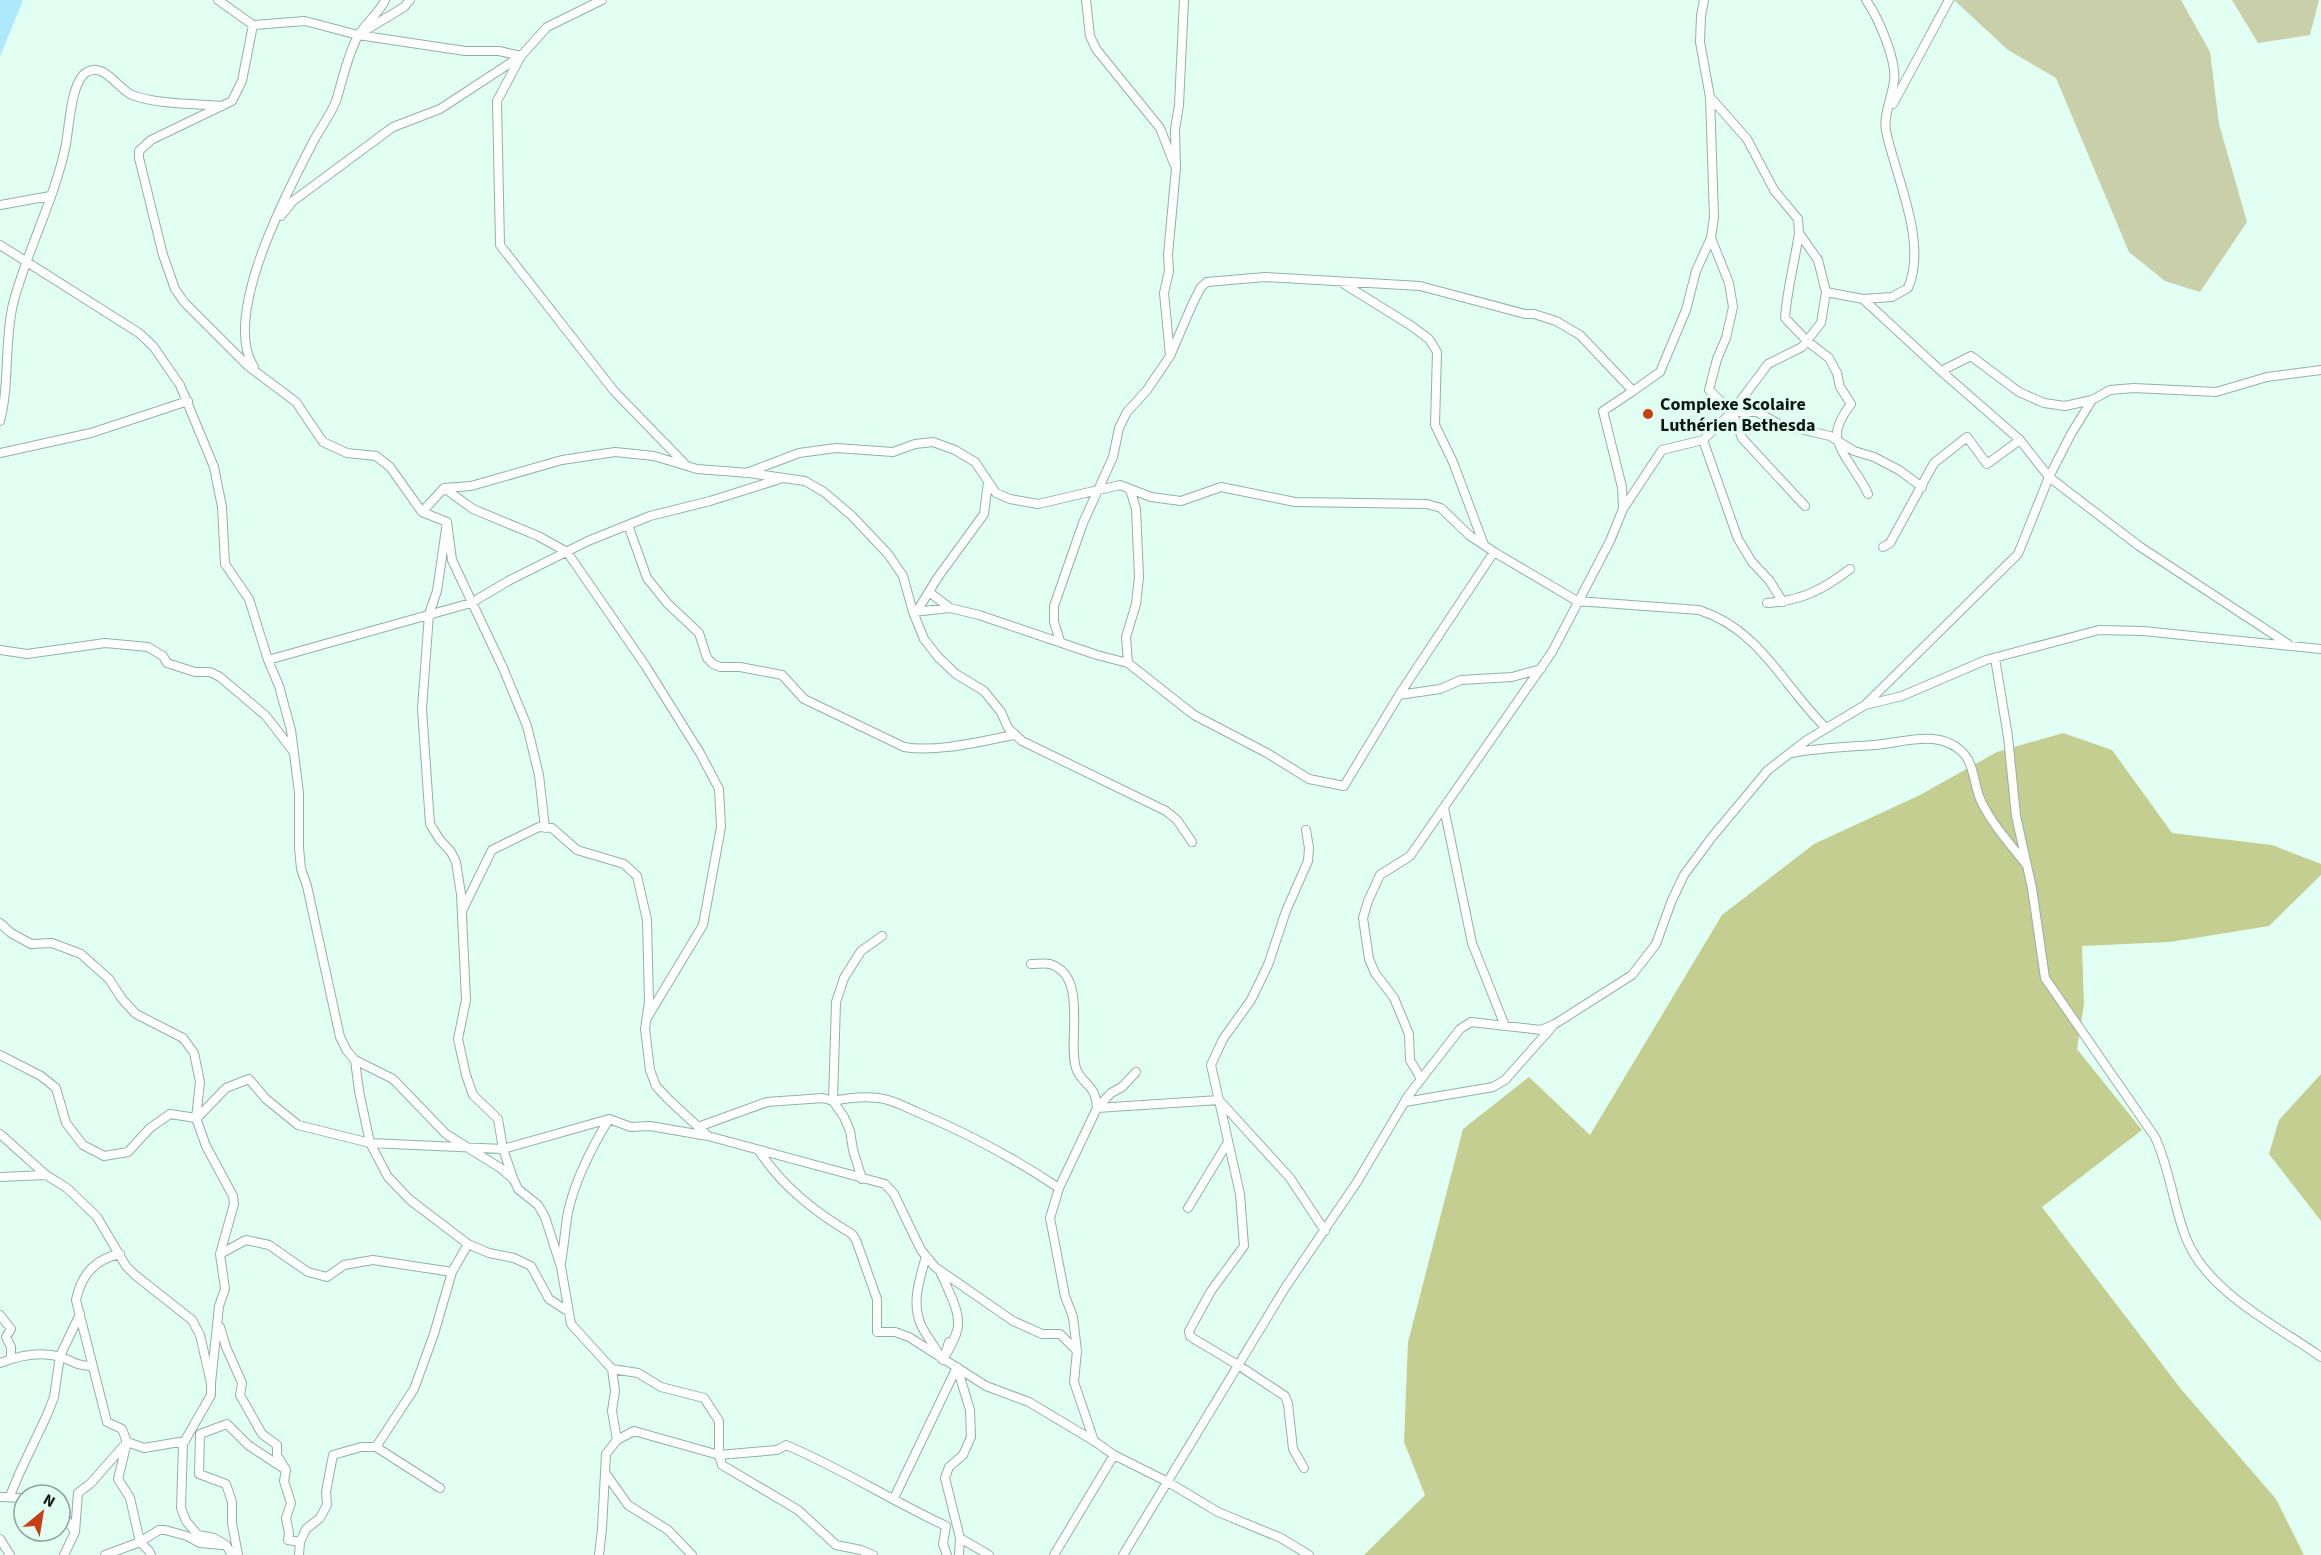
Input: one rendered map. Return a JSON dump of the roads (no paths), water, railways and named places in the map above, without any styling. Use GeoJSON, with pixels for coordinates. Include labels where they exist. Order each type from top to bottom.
{"type":"FeatureCollection","features":[{"type":"Feature","properties":{"kind":"street"},"geometry":{"type":"LineString","coordinates":[[218,0],[253,25],[305,21],[358,35],[465,51],[498,51],[521,56]]}},
{"type":"Feature","properties":{"kind":"street"},"geometry":{"type":"LineString","coordinates":[[258,372],[249,358],[246,342],[247,313],[258,260],[312,144],[336,101],[342,74],[358,35],[385,0]]}},
{"type":"Feature","properties":{"kind":"street"},"geometry":{"type":"LineString","coordinates":[[358,35],[396,12],[410,0]]}},
{"type":"Feature","properties":{"kind":"street"},"geometry":{"type":"LineString","coordinates":[[603,0],[547,27],[521,56],[497,101],[500,245],[614,391],[686,465]]}},
{"type":"Feature","properties":{"kind":"street"},"geometry":{"type":"LineString","coordinates":[[1086,0],[1090,36],[1096,49],[1160,128],[1165,146],[1176,168]]}},
{"type":"Feature","properties":{"kind":"street"},"geometry":{"type":"LineString","coordinates":[[1170,356],[1164,293],[1169,271],[1168,255],[1176,168],[1175,129],[1180,97],[1184,0]]}},
{"type":"Feature","properties":{"kind":"street"},"geometry":{"type":"LineString","coordinates":[[1697,0],[1701,16]]}},
{"type":"Feature","properties":{"kind":"street"},"geometry":{"type":"LineString","coordinates":[[1623,509],[1622,487],[1603,411],[1660,372],[1686,310],[1696,271],[1711,238],[1714,217],[1710,97],[1700,42],[1704,0]]}},
{"type":"Feature","properties":{"kind":"street"},"geometry":{"type":"LineString","coordinates":[[1826,292],[1863,299],[1892,297],[1908,288],[1914,270],[1914,238],[1885,128],[1895,78],[1877,16],[1866,0]]}},
{"type":"Feature","properties":{"kind":"street"},"geometry":{"type":"LineString","coordinates":[[1885,128],[1894,102],[1949,0]]}},
{"type":"Feature","properties":{"kind":"street"},"geometry":{"type":"LineString","coordinates":[[253,25],[239,91],[232,101],[151,140],[139,151],[160,245],[175,289],[184,302],[248,366],[297,402],[323,442],[346,453],[376,456],[390,466],[422,512],[447,522]]}},
{"type":"Feature","properties":{"kind":"street"},"geometry":{"type":"LineString","coordinates":[[272,227],[293,201],[393,127],[440,109],[521,56]]}},
{"type":"Feature","properties":{"kind":"street"},"geometry":{"type":"LineString","coordinates":[[0,421],[8,372],[8,333],[14,304],[66,145],[70,115],[81,77],[87,71],[95,69],[103,71],[121,89],[141,98],[222,106]]}},
{"type":"Feature","properties":{"kind":"street"},"geometry":{"type":"LineString","coordinates":[[1710,97],[1747,139],[1774,190],[1798,219],[1800,233],[1787,293],[1785,318],[1807,341],[1829,358],[1838,374],[1840,387],[1851,404],[1836,432],[1838,441],[1868,494]]}},
{"type":"Feature","properties":{"kind":"street"},"geometry":{"type":"LineString","coordinates":[[0,205],[50,196]]}},
{"type":"Feature","properties":{"kind":"street"},"geometry":{"type":"LineString","coordinates":[[1421,1079],[1410,1060],[1409,1034],[1396,1005],[1369,959],[1363,918],[1368,901],[1380,875],[1410,856],[1563,635],[1577,601],[1610,541],[1623,509],[1662,450],[1703,440],[1732,412],[1768,364],[1802,346],[1821,323],[1826,292],[1818,260],[1800,233]]}},
{"type":"Feature","properties":{"kind":"street"},"geometry":{"type":"LineString","coordinates":[[1711,238],[1729,283],[1733,307],[1726,338],[1717,359],[1709,390],[1732,412],[1742,438],[1805,506]]}},
{"type":"Feature","properties":{"kind":"street"},"geometry":{"type":"LineString","coordinates":[[0,245],[139,333],[167,366],[188,401],[214,467],[219,488],[225,564],[249,599],[268,660],[279,686],[291,730],[299,792],[301,869],[307,886],[340,1037],[346,1051],[355,1060],[393,1079],[446,1134],[502,1169],[514,1180]]}},
{"type":"Feature","properties":{"kind":"street"},"geometry":{"type":"LineString","coordinates":[[1060,642],[1054,622],[1054,606],[1083,523],[1113,457],[1115,438],[1122,420],[1147,390],[1170,356],[1201,287],[1207,282],[1265,277],[1420,286],[1556,321],[1580,335],[1633,391]]}},
{"type":"Feature","properties":{"kind":"street"},"geometry":{"type":"LineString","coordinates":[[1341,282],[1410,325],[1429,339],[1437,352],[1435,425],[1453,462],[1484,544]]}},
{"type":"Feature","properties":{"kind":"street"},"geometry":{"type":"LineString","coordinates":[[1863,299],[2020,440],[2049,477],[2139,546],[2289,645]]}},
{"type":"Feature","properties":{"kind":"street"},"geometry":{"type":"LineString","coordinates":[[1941,371],[1971,356],[2019,392],[2044,403],[2065,406],[2092,400],[2110,390],[2134,388],[2216,392],[2267,377],[2321,370]]}},
{"type":"Feature","properties":{"kind":"street"},"geometry":{"type":"LineString","coordinates":[[1124,1555],[1285,1288],[1325,1231],[1404,1102],[1460,1029],[1471,1022],[1541,1030],[1555,1024],[1632,975],[1656,944],[1684,875],[1712,837],[1768,770],[1826,728],[1866,705],[2018,554],[2049,477],[2092,400]]}},
{"type":"Feature","properties":{"kind":"street"},"geometry":{"type":"LineString","coordinates":[[0,453],[91,433],[188,401]]}},
{"type":"Feature","properties":{"kind":"street"},"geometry":{"type":"LineString","coordinates":[[1732,412],[1757,412],[1779,424],[1830,436],[1854,451],[1874,457],[1899,470],[1922,487]]}},
{"type":"Feature","properties":{"kind":"street"},"geometry":{"type":"LineString","coordinates":[[1883,547],[1890,543],[1934,463],[1967,437],[1987,464],[2020,440]]}},
{"type":"Feature","properties":{"kind":"street"},"geometry":{"type":"LineString","coordinates":[[1703,440],[1738,539],[1752,562],[1769,580],[1783,602]]}},
{"type":"Feature","properties":{"kind":"street"},"geometry":{"type":"LineString","coordinates":[[749,473],[799,453],[836,448],[893,452],[915,444],[933,442],[955,450],[975,462],[996,493],[1010,500],[1038,504],[1120,485],[1151,497],[1181,501],[1221,487],[1295,502],[1427,504],[1441,508],[1469,535],[1577,601],[1699,610],[1716,615],[1758,645],[1809,711],[1826,728]]}},
{"type":"Feature","properties":{"kind":"street"},"geometry":{"type":"LineString","coordinates":[[422,512],[444,488],[471,486],[562,460],[615,452],[654,456],[696,468],[805,481],[824,492],[852,516],[888,554],[903,576],[924,639],[938,657],[956,674],[984,690],[1014,735],[1166,811],[1177,820],[1192,842]]}},
{"type":"Feature","properties":{"kind":"street"},"geometry":{"type":"LineString","coordinates":[[268,660],[471,603],[510,580],[567,552],[650,516],[710,501],[782,478]]}},
{"type":"Feature","properties":{"kind":"street"},"geometry":{"type":"LineString","coordinates":[[915,611],[984,514],[988,482]]}},
{"type":"Feature","properties":{"kind":"street"},"geometry":{"type":"LineString","coordinates":[[444,488],[473,509],[538,536],[567,552],[645,664],[720,789],[721,827],[703,925],[647,1018]]}},
{"type":"Feature","properties":{"kind":"street"},"geometry":{"type":"LineString","coordinates":[[1128,663],[1126,637],[1136,604],[1139,577],[1136,509],[1130,489]]}},
{"type":"Feature","properties":{"kind":"street"},"geometry":{"type":"LineString","coordinates":[[447,522],[452,560],[503,668],[527,726],[539,775],[545,828]]}},
{"type":"Feature","properties":{"kind":"street"},"geometry":{"type":"LineString","coordinates":[[447,522],[437,591],[429,614],[422,709],[430,824],[456,862],[466,1000],[458,1039],[473,1095],[498,1119],[503,1149],[518,1189],[537,1205],[545,1217],[561,1268],[571,1324],[612,1369],[615,1391],[612,1412],[617,1440]]}},
{"type":"Feature","properties":{"kind":"street"},"geometry":{"type":"LineString","coordinates":[[628,525],[647,578],[668,604],[699,633],[707,658],[713,664],[720,667],[740,667],[782,675],[804,699],[904,747],[914,749],[970,744],[1014,735]]}},
{"type":"Feature","properties":{"kind":"street"},"geometry":{"type":"LineString","coordinates":[[929,592],[950,608],[1128,663],[1194,715],[1267,753],[1309,779],[1344,786],[1399,695],[1494,552]]}},
{"type":"Feature","properties":{"kind":"street"},"geometry":{"type":"LineString","coordinates":[[1767,603],[1783,602],[1818,592],[1850,569]]}},
{"type":"Feature","properties":{"kind":"street"},"geometry":{"type":"LineString","coordinates":[[915,611],[950,608]]}},
{"type":"Feature","properties":{"kind":"street"},"geometry":{"type":"LineString","coordinates":[[1866,705],[1902,696],[1995,658],[2099,630],[2143,631],[2321,649]]}},
{"type":"Feature","properties":{"kind":"street"},"geometry":{"type":"LineString","coordinates":[[0,650],[27,654],[105,643],[148,646],[163,656],[167,663],[195,672],[210,672],[220,677],[266,716],[294,752]]}},
{"type":"Feature","properties":{"kind":"street"},"geometry":{"type":"LineString","coordinates":[[1995,658],[2008,737],[2016,816],[2027,865],[2045,978],[2155,1137],[2164,1158],[2186,1239],[2197,1257],[2210,1274],[2248,1311],[2301,1342],[2321,1357]]}},
{"type":"Feature","properties":{"kind":"street"},"geometry":{"type":"LineString","coordinates":[[1399,695],[1440,689],[1461,680],[1512,677],[1540,669]]}},
{"type":"Feature","properties":{"kind":"street"},"geometry":{"type":"LineString","coordinates":[[1791,753],[1820,748],[1881,745],[1909,738],[1932,738],[1953,744],[1967,757],[1980,801],[2027,865]]}},
{"type":"Feature","properties":{"kind":"street"},"geometry":{"type":"LineString","coordinates":[[1444,808],[1472,943],[1505,1026]]}},
{"type":"Feature","properties":{"kind":"street"},"geometry":{"type":"LineString","coordinates":[[461,911],[492,850],[539,827],[552,828],[577,849],[624,864],[637,876],[647,920],[649,1002],[645,1029],[650,1070],[656,1086],[708,1136]]}},
{"type":"Feature","properties":{"kind":"street"},"geometry":{"type":"LineString","coordinates":[[1305,1468],[1293,1449],[1285,1396],[1194,1339],[1190,1336],[1190,1331],[1211,1291],[1244,1246],[1242,1208],[1211,1065],[1224,1039],[1251,1000],[1268,965],[1286,911],[1308,861],[1309,848],[1306,830]]}},
{"type":"Feature","properties":{"kind":"street"},"geometry":{"type":"LineString","coordinates":[[0,923],[11,933],[31,944],[52,943],[81,954],[109,979],[122,999],[136,1014],[183,1038],[194,1053],[200,1082],[196,1118],[206,1146],[233,1196],[234,1204],[220,1254],[225,1289],[219,1306],[211,1395],[183,1444],[181,1508],[186,1521],[198,1535],[214,1538],[226,1545],[232,1555]]}},
{"type":"Feature","properties":{"kind":"street"},"geometry":{"type":"LineString","coordinates":[[862,1179],[850,1131],[833,1101],[836,1002],[844,978],[861,951],[882,936]]}},
{"type":"Feature","properties":{"kind":"street"},"geometry":{"type":"LineString","coordinates":[[1032,964],[1050,964],[1062,971],[1071,985],[1076,1069],[1095,1092],[1097,1108]]}},
{"type":"Feature","properties":{"kind":"street"},"geometry":{"type":"LineString","coordinates":[[1404,1102],[1493,1087],[1505,1080],[1555,1024]]}},
{"type":"Feature","properties":{"kind":"street"},"geometry":{"type":"LineString","coordinates":[[0,1054],[41,1076],[56,1088],[66,1123],[83,1145],[104,1156],[128,1152],[150,1128],[170,1114],[196,1118]]}},
{"type":"Feature","properties":{"kind":"street"},"geometry":{"type":"LineString","coordinates":[[355,1060],[370,1143],[388,1177],[410,1200],[468,1244],[489,1253],[514,1258],[531,1266],[549,1299],[569,1312]]}},
{"type":"Feature","properties":{"kind":"street"},"geometry":{"type":"LineString","coordinates":[[1094,1442],[1074,1382],[1077,1351],[1073,1317],[1065,1296],[1050,1218],[1059,1188],[1097,1108],[1137,1072]]}},
{"type":"Feature","properties":{"kind":"street"},"geometry":{"type":"LineString","coordinates":[[196,1118],[226,1088],[249,1079],[266,1099],[298,1125],[370,1143],[503,1149],[609,1119],[632,1127],[650,1126],[708,1136],[885,1184],[889,1187],[926,1256],[946,1281],[958,1311],[956,1335],[942,1359]]}},
{"type":"Feature","properties":{"kind":"street"},"geometry":{"type":"LineString","coordinates":[[698,1127],[767,1102],[823,1098],[833,1101],[846,1098],[880,1098],[944,1122],[970,1138],[1001,1152],[1059,1188]]}},
{"type":"Feature","properties":{"kind":"street"},"geometry":{"type":"LineString","coordinates":[[1097,1108],[1219,1100]]}},
{"type":"Feature","properties":{"kind":"street"},"geometry":{"type":"LineString","coordinates":[[1219,1100],[1290,1179],[1325,1231]]}},
{"type":"Feature","properties":{"kind":"street"},"geometry":{"type":"LineString","coordinates":[[561,1268],[568,1211],[598,1136],[609,1119]]}},
{"type":"Feature","properties":{"kind":"street"},"geometry":{"type":"LineString","coordinates":[[0,1134],[46,1174],[67,1188],[97,1217],[126,1266],[192,1320],[200,1335],[212,1383]]}},
{"type":"Feature","properties":{"kind":"street"},"geometry":{"type":"LineString","coordinates":[[1188,1208],[1228,1142]]}},
{"type":"Feature","properties":{"kind":"street"},"geometry":{"type":"LineString","coordinates":[[759,1151],[772,1170],[801,1199],[852,1234],[856,1240],[877,1299],[877,1332],[895,1332],[909,1337],[986,1386],[1029,1402],[1114,1455],[1168,1482],[1218,1512],[1281,1538],[1309,1555]]}},
{"type":"Feature","properties":{"kind":"street"},"geometry":{"type":"LineString","coordinates":[[0,1177],[46,1174]]}},
{"type":"Feature","properties":{"kind":"street"},"geometry":{"type":"LineString","coordinates":[[220,1254],[246,1240],[269,1245],[308,1272],[327,1277],[344,1265],[373,1260],[452,1272]]}},
{"type":"Feature","properties":{"kind":"street"},"geometry":{"type":"LineString","coordinates":[[376,1448],[414,1389],[435,1334],[452,1272],[468,1244]]}},
{"type":"Feature","properties":{"kind":"street"},"geometry":{"type":"LineString","coordinates":[[120,1254],[91,1268],[80,1282],[76,1300],[107,1422],[122,1429],[127,1442],[118,1479],[130,1498],[140,1542],[151,1555]]}},
{"type":"Feature","properties":{"kind":"street"},"geometry":{"type":"LineString","coordinates":[[926,1256],[916,1296],[916,1312],[922,1327],[942,1359]]}},
{"type":"Feature","properties":{"kind":"street"},"geometry":{"type":"LineString","coordinates":[[935,1267],[1013,1321],[1042,1334],[1060,1334],[1077,1351]]}},
{"type":"Feature","properties":{"kind":"street"},"geometry":{"type":"LineString","coordinates":[[0,1497],[10,1496],[54,1396],[60,1356],[80,1314]]}},
{"type":"Feature","properties":{"kind":"street"},"geometry":{"type":"LineString","coordinates":[[0,1315],[11,1329],[6,1337],[11,1347],[11,1359]]}},
{"type":"Feature","properties":{"kind":"street"},"geometry":{"type":"LineString","coordinates":[[219,1322],[226,1347],[242,1383],[240,1395],[262,1434],[277,1445],[276,1455],[286,1470],[284,1481],[291,1503],[286,1518],[288,1540],[300,1542]]}},
{"type":"Feature","properties":{"kind":"street"},"geometry":{"type":"LineString","coordinates":[[942,1359],[949,1342]]}},
{"type":"Feature","properties":{"kind":"street"},"geometry":{"type":"LineString","coordinates":[[0,1363],[26,1354],[60,1356],[77,1365],[92,1366]]}},
{"type":"Feature","properties":{"kind":"street"},"geometry":{"type":"LineString","coordinates":[[894,1498],[957,1367]]}},
{"type":"Feature","properties":{"kind":"street"},"geometry":{"type":"LineString","coordinates":[[957,1367],[970,1410],[971,1437],[963,1455],[949,1467],[945,1478],[960,1538],[959,1555]]}},
{"type":"Feature","properties":{"kind":"street"},"geometry":{"type":"LineString","coordinates":[[612,1369],[638,1373],[661,1387],[704,1398],[719,1421],[719,1455],[722,1465],[798,1510],[836,1545],[873,1555]]}},
{"type":"Feature","properties":{"kind":"street"},"geometry":{"type":"LineString","coordinates":[[238,1555],[232,1524],[232,1502],[226,1484],[199,1474],[200,1434],[227,1424],[248,1444],[286,1470]]}},
{"type":"Feature","properties":{"kind":"street"},"geometry":{"type":"LineString","coordinates":[[598,1555],[602,1529],[606,1454],[617,1440],[634,1431],[719,1455],[777,1450],[786,1445],[946,1526],[944,1544],[947,1555]]}},
{"type":"Feature","properties":{"kind":"street"},"geometry":{"type":"LineString","coordinates":[[127,1442],[144,1448],[185,1441]]}},
{"type":"Feature","properties":{"kind":"street"},"geometry":{"type":"LineString","coordinates":[[64,1555],[75,1532],[78,1493],[91,1483],[127,1442]]}},
{"type":"Feature","properties":{"kind":"street"},"geometry":{"type":"LineString","coordinates":[[299,1555],[300,1542],[306,1529],[320,1518],[327,1504],[326,1492],[333,1455],[361,1448],[376,1448],[440,1488]]}},
{"type":"Feature","properties":{"kind":"street"},"geometry":{"type":"LineString","coordinates":[[1054,1555],[1114,1455]]}},
{"type":"Feature","properties":{"kind":"street"},"geometry":{"type":"LineString","coordinates":[[605,1473],[628,1505],[668,1530],[692,1555]]}},
{"type":"Feature","properties":{"kind":"street"},"geometry":{"type":"LineString","coordinates":[[72,1528],[75,1532]]}},
{"type":"Feature","properties":{"kind":"street"},"geometry":{"type":"LineString","coordinates":[[105,1555],[165,1530],[187,1536],[201,1544],[226,1545]]}},
{"type":"Feature","properties":{"kind":"street"},"geometry":{"type":"LineString","coordinates":[[960,1538],[989,1555]]}},
{"type":"Feature","properties":{"kind":"street"},"geometry":{"type":"LineString","coordinates":[[0,1539],[10,1555]]}},
{"type":"Feature","properties":{"kind":"water"},"geometry":{"type":"Polygon","coordinates":[[[0,0],[23,0],[0,57],[0,0]]]}},
{"type":"Feature","properties":{"kind":"place","name":"Complexe Scolaire Luthérien Bethesda"},"geometry":{"type":"Point","coordinates":[1648,414]}}]}
